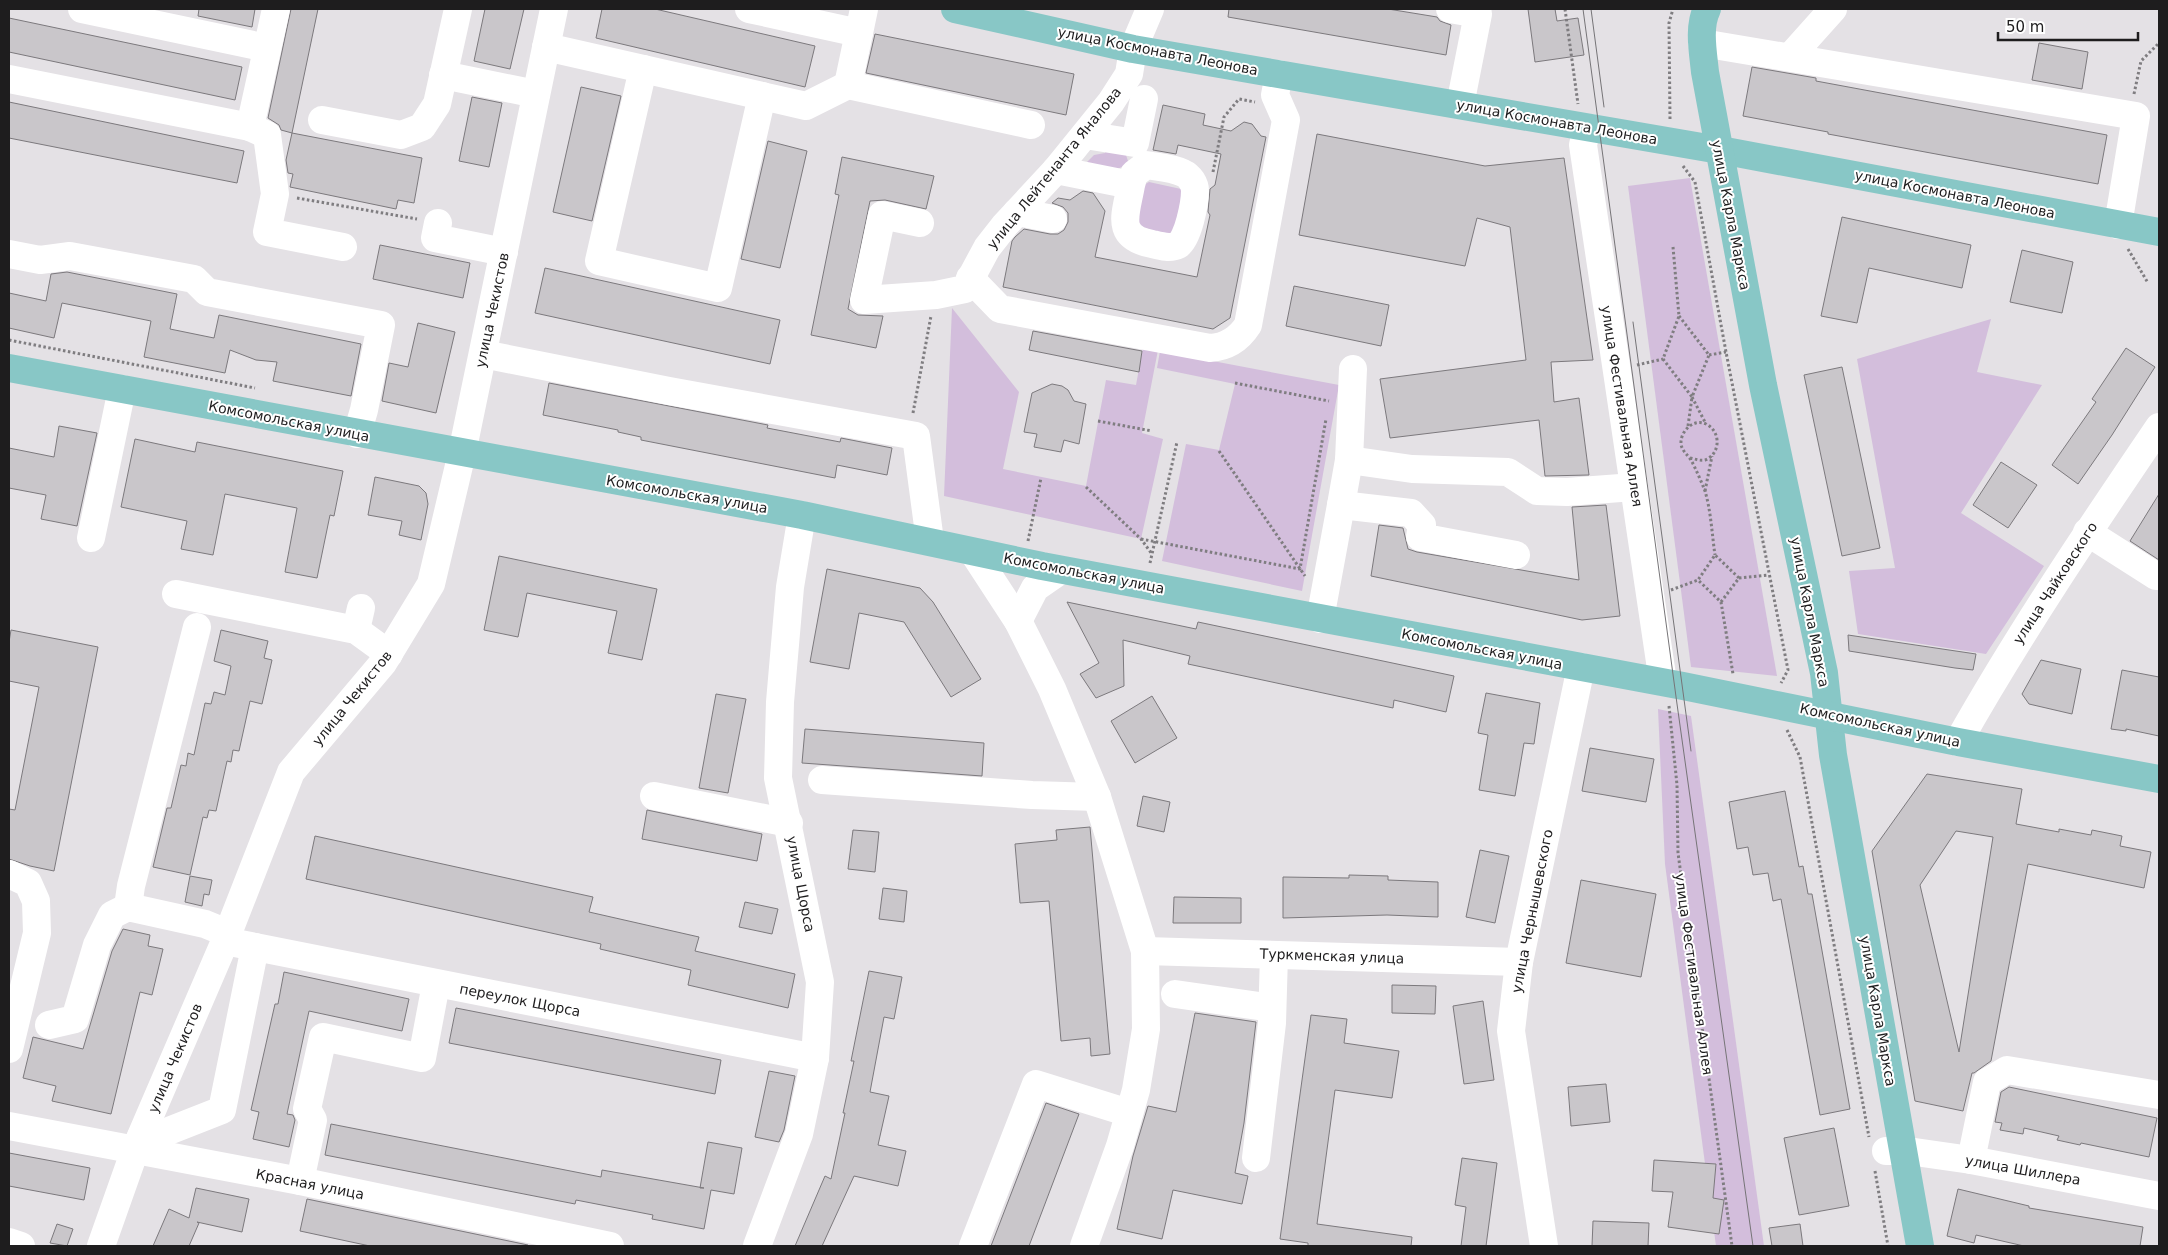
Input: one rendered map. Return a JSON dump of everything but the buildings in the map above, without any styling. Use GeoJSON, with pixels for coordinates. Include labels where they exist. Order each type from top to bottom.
{"type":"FeatureCollection","features":[{"type":"Feature","properties":{"kind":"main road","name":"улица Космонавта Леонова"},"geometry":{"type":"LineString","coordinates":[[955,9],[1133,49],[1584,126],[1680,154],[1713,149],[2122,236],[2159,232]]}},
{"type":"Feature","properties":{"kind":"main road","name":"улица Карла Маркса"},"geometry":{"type":"LineString","coordinates":[[1698,9],[1692,52],[1699,115],[1713,149]]}},
{"type":"Feature","properties":{"kind":"main road","name":"улица Карла Маркса"},"geometry":{"type":"LineString","coordinates":[[1707,9],[1704,15],[1702,43],[1713,149],[1824,673],[1820,713],[1833,755],[1883,1152],[1904,1246]]}},
{"type":"Feature","properties":{"kind":"main road","name":"Комсомольская улица"},"geometry":{"type":"LineString","coordinates":[[9,368],[802,515],[1061,570],[1580,667],[1820,713],[1958,742],[2159,779]]}},
{"type":"Feature","properties":{"kind":"main road","name":"улица Карла Маркса"},"geometry":{"type":"LineString","coordinates":[[1883,1152],[1920,1246]]}},
{"type":"Feature","properties":{"kind":"street"},"geometry":{"type":"LineString","coordinates":[[82,9],[267,48]]}},
{"type":"Feature","properties":{"kind":"street"},"geometry":{"type":"LineString","coordinates":[[250,127],[276,9]]}},
{"type":"Feature","properties":{"kind":"street"},"geometry":{"type":"LineString","coordinates":[[322,120],[401,135],[422,127],[437,104],[458,9]]}},
{"type":"Feature","properties":{"kind":"street","name":"улица Чекистов"},"geometry":{"type":"LineString","coordinates":[[101,1246],[138,1143],[226,937],[291,772],[388,654],[431,584],[462,453],[554,9]]}},
{"type":"Feature","properties":{"kind":"street"},"geometry":{"type":"LineString","coordinates":[[749,9],[861,21],[848,85]]}},
{"type":"Feature","properties":{"kind":"street","name":"улица Лейтенанта Яналова"},"geometry":{"type":"LineString","coordinates":[[920,223],[882,215],[864,300],[936,295],[964,289],[987,248],[1017,212],[1049,205],[1056,170],[1111,102],[1129,74],[1133,49],[1150,9]]}},
{"type":"Feature","properties":{"kind":"street"},"geometry":{"type":"LineString","coordinates":[[1450,9],[1478,14],[1460,105]]}},
{"type":"Feature","properties":{"kind":"street"},"geometry":{"type":"LineString","coordinates":[[1790,57],[1833,9]]}},
{"type":"Feature","properties":{"kind":"street"},"geometry":{"type":"LineString","coordinates":[[1702,43],[2136,116],[2122,236]]}},
{"type":"Feature","properties":{"kind":"street"},"geometry":{"type":"LineString","coordinates":[[546,48],[806,106],[848,85],[1031,125]]}},
{"type":"Feature","properties":{"kind":"street"},"geometry":{"type":"LineString","coordinates":[[643,69],[599,261],[718,288],[762,96]]}},
{"type":"Feature","properties":{"kind":"street"},"geometry":{"type":"LineString","coordinates":[[970,278],[1000,309],[1210,348],[1232,342],[1238,338],[1248,325],[1286,120],[1275,94],[1279,74]]}},
{"type":"Feature","properties":{"kind":"street"},"geometry":{"type":"LineString","coordinates":[[443,76],[536,94]]}},
{"type":"Feature","properties":{"kind":"street"},"geometry":{"type":"LineString","coordinates":[[9,78],[250,127],[267,134],[274,194],[268,232],[343,246]]}},
{"type":"Feature","properties":{"kind":"street"},"geometry":{"type":"LineString","coordinates":[[1085,135],[1135,143],[1144,99]]}},
{"type":"Feature","properties":{"kind":"street","name":"улица Фестивальная Аллея"},"geometry":{"type":"LineString","coordinates":[[1584,126],[1615,366],[1664,684]]}},
{"type":"Feature","properties":{"kind":"street"},"geometry":{"type":"LineString","coordinates":[[1146,165],[1183,172],[1191,179],[1195,192],[1187,234],[1183,240],[1177,245],[1164,246],[1139,242],[1128,233],[1125,218],[1131,185],[1134,174],[1138,169],[1146,165]]}},
{"type":"Feature","properties":{"kind":"street"},"geometry":{"type":"LineString","coordinates":[[1056,170],[1131,185]]}},
{"type":"Feature","properties":{"kind":"street"},"geometry":{"type":"LineString","coordinates":[[438,223],[435,238],[504,252]]}},
{"type":"Feature","properties":{"kind":"street"},"geometry":{"type":"LineString","coordinates":[[9,254],[40,260],[70,256],[194,279],[207,292],[381,325],[364,410],[357,434]]}},
{"type":"Feature","properties":{"kind":"street"},"geometry":{"type":"LineString","coordinates":[[483,354],[669,392],[916,436],[930,541]]}},
{"type":"Feature","properties":{"kind":"street"},"geometry":{"type":"LineString","coordinates":[[1320,619],[1349,460],[1353,369]]}},
{"type":"Feature","properties":{"kind":"street"},"geometry":{"type":"LineString","coordinates":[[91,538],[122,389]]}},
{"type":"Feature","properties":{"kind":"street","name":"улица Чайковского"},"geometry":{"type":"LineString","coordinates":[[1958,742],[1990,684],[2087,532],[2159,428]]}},
{"type":"Feature","properties":{"kind":"street"},"geometry":{"type":"LineString","coordinates":[[1349,460],[1412,469],[1508,472],[1537,491],[1568,492],[1634,487]]}},
{"type":"Feature","properties":{"kind":"street"},"geometry":{"type":"LineString","coordinates":[[1341,505],[1411,513],[1422,525],[1420,537],[1516,555]]}},
{"type":"Feature","properties":{"kind":"street","name":"улица Щорса"},"geometry":{"type":"LineString","coordinates":[[757,1246],[799,1134],[815,1058],[820,982],[778,778],[780,702],[790,587],[802,515]]}},
{"type":"Feature","properties":{"kind":"street"},"geometry":{"type":"LineString","coordinates":[[2087,532],[2156,576],[2159,576]]}},
{"type":"Feature","properties":{"kind":"street"},"geometry":{"type":"LineString","coordinates":[[973,552],[1018,621],[1052,689],[1097,797],[1145,951],[1146,1029],[1136,1090],[1120,1146],[1084,1246]]}},
{"type":"Feature","properties":{"kind":"street"},"geometry":{"type":"LineString","coordinates":[[1018,621],[1034,588],[1061,570]]}},
{"type":"Feature","properties":{"kind":"street"},"geometry":{"type":"LineString","coordinates":[[176,594],[358,620],[388,654]]}},
{"type":"Feature","properties":{"kind":"street"},"geometry":{"type":"LineString","coordinates":[[49,1025],[75,1019],[97,945],[112,915],[128,907],[197,627]]}},
{"type":"Feature","properties":{"kind":"street","name":"улица Чернышевского"},"geometry":{"type":"LineString","coordinates":[[1544,1246],[1511,1031],[1519,962],[1580,667]]}},
{"type":"Feature","properties":{"kind":"street"},"geometry":{"type":"LineString","coordinates":[[822,780],[1032,795],[1097,797]]}},
{"type":"Feature","properties":{"kind":"street"},"geometry":{"type":"LineString","coordinates":[[654,796],[789,824]]}},
{"type":"Feature","properties":{"kind":"street"},"geometry":{"type":"LineString","coordinates":[[9,874],[28,883],[36,901],[37,934],[9,1049]]}},
{"type":"Feature","properties":{"kind":"street","name":"переулок Щорса"},"geometry":{"type":"LineString","coordinates":[[128,907],[205,924],[226,937],[254,947],[815,1058]]}},
{"type":"Feature","properties":{"kind":"street"},"geometry":{"type":"LineString","coordinates":[[138,1143],[222,1110],[254,947]]}},
{"type":"Feature","properties":{"kind":"street","name":"Туркменская улица"},"geometry":{"type":"LineString","coordinates":[[1145,951],[1519,962]]}},
{"type":"Feature","properties":{"kind":"street"},"geometry":{"type":"LineString","coordinates":[[1256,1158],[1267,1076],[1274,954]]}},
{"type":"Feature","properties":{"kind":"street"},"geometry":{"type":"LineString","coordinates":[[300,1181],[313,1120],[307,1109],[323,1036],[422,1058],[436,984]]}},
{"type":"Feature","properties":{"kind":"street"},"geometry":{"type":"LineString","coordinates":[[1175,994],[1272,1008]]}},
{"type":"Feature","properties":{"kind":"street"},"geometry":{"type":"LineString","coordinates":[[1970,1160],[1987,1082],[2007,1070],[2159,1095]]}},
{"type":"Feature","properties":{"kind":"street"},"geometry":{"type":"LineString","coordinates":[[974,1246],[1036,1084],[1129,1113]]}},
{"type":"Feature","properties":{"kind":"street","name":"Красная улица"},"geometry":{"type":"LineString","coordinates":[[9,1126],[138,1143],[300,1181],[610,1246]]}},
{"type":"Feature","properties":{"kind":"street","name":"улица Шиллера"},"geometry":{"type":"LineString","coordinates":[[1883,1152],[1970,1160],[2159,1196]]}},
{"type":"Feature","properties":{"kind":"street"},"geometry":{"type":"LineString","coordinates":[[9,1242],[21,1246]]}},
{"type":"Feature","properties":{"kind":"path"},"geometry":{"type":"LineString","coordinates":[[1565,9],[1584,126]]}},
{"type":"Feature","properties":{"kind":"path"},"geometry":{"type":"LineString","coordinates":[[1673,9],[1669,23],[1670,122],[1680,154]]}},
{"type":"Feature","properties":{"kind":"path"},"geometry":{"type":"LineString","coordinates":[[2129,115],[2141,61],[2159,43]]}},
{"type":"Feature","properties":{"kind":"path"},"geometry":{"type":"LineString","coordinates":[[1195,192],[1202,193],[1207,171],[1212,172],[1224,117],[1239,99]]}},
{"type":"Feature","properties":{"kind":"path"},"geometry":{"type":"LineString","coordinates":[[1695,182],[1768,575],[1788,670]]}},
{"type":"Feature","properties":{"kind":"path"},"geometry":{"type":"LineString","coordinates":[[274,194],[438,223]]}},
{"type":"Feature","properties":{"kind":"path"},"geometry":{"type":"LineString","coordinates":[[2122,236],[2148,283]]}},
{"type":"Feature","properties":{"kind":"path"},"geometry":{"type":"LineString","coordinates":[[1673,247],[1679,316],[1664,359],[1692,397],[1706,424],[1716,433],[1718,445],[1712,456],[1705,492]]}},
{"type":"Feature","properties":{"kind":"path"},"geometry":{"type":"LineString","coordinates":[[916,436],[913,414],[936,295]]}},
{"type":"Feature","properties":{"kind":"path"},"geometry":{"type":"LineString","coordinates":[[1679,316],[1709,355]]}},
{"type":"Feature","properties":{"kind":"path"},"geometry":{"type":"LineString","coordinates":[[1709,355],[1726,352]]}},
{"type":"Feature","properties":{"kind":"path"},"geometry":{"type":"LineString","coordinates":[[1688,427],[1692,397],[1709,355]]}},
{"type":"Feature","properties":{"kind":"path"},"geometry":{"type":"LineString","coordinates":[[1235,383],[1329,400],[1300,569]]}},
{"type":"Feature","properties":{"kind":"path"},"geometry":{"type":"LineString","coordinates":[[1098,421],[1152,431]]}},
{"type":"Feature","properties":{"kind":"path"},"geometry":{"type":"LineString","coordinates":[[1706,424],[1696,423],[1688,427],[1682,435],[1681,445],[1684,453],[1690,458],[1705,492],[1715,556],[1739,578]]}},
{"type":"Feature","properties":{"kind":"path"},"geometry":{"type":"LineString","coordinates":[[1145,585],[1177,442]]}},
{"type":"Feature","properties":{"kind":"path"},"geometry":{"type":"LineString","coordinates":[[1219,451],[1309,583]]}},
{"type":"Feature","properties":{"kind":"path"},"geometry":{"type":"LineString","coordinates":[[1690,458],[1703,460],[1712,456]]}},
{"type":"Feature","properties":{"kind":"path"},"geometry":{"type":"LineString","coordinates":[[1028,541],[1041,478]]}},
{"type":"Feature","properties":{"kind":"path"},"geometry":{"type":"LineString","coordinates":[[1086,487],[1141,539],[1152,555]]}},
{"type":"Feature","properties":{"kind":"path"},"geometry":{"type":"LineString","coordinates":[[1141,539],[1300,569]]}},
{"type":"Feature","properties":{"kind":"path"},"geometry":{"type":"LineString","coordinates":[[1651,591],[1670,590],[1698,580],[1715,556]]}},
{"type":"Feature","properties":{"kind":"path"},"geometry":{"type":"LineString","coordinates":[[1721,602],[1739,578],[1768,575]]}},
{"type":"Feature","properties":{"kind":"path"},"geometry":{"type":"LineString","coordinates":[[1698,580],[1721,602],[1734,678]]}},
{"type":"Feature","properties":{"kind":"path","name":"улица Фестивальная Аллея"},"geometry":{"type":"LineString","coordinates":[[1664,684],[1677,785],[1678,853],[1732,1246]]}},
{"type":"Feature","properties":{"kind":"path"},"geometry":{"type":"LineString","coordinates":[[1784,723],[1800,757],[1883,1152],[1888,1246]]}},
{"type":"Feature","properties":{"kind":"shaded area"},"geometry":{"type":"Polygon","coordinates":[[[1106,150],[1125,152],[1129,164],[1117,169],[1085,164],[1094,155],[1105,153],[1106,150]]]}},
{"type":"Feature","properties":{"kind":"shaded area"},"geometry":{"type":"Polygon","coordinates":[[[1690,178],[1777,676],[1691,667],[1628,186],[1690,178]]]}},
{"type":"Feature","properties":{"kind":"shaded area"},"geometry":{"type":"Polygon","coordinates":[[[1149,182],[1181,189],[1183,192],[1173,235],[1139,229],[1137,224],[1144,185],[1149,182]]]}},
{"type":"Feature","properties":{"kind":"shaded area"},"geometry":{"type":"Polygon","coordinates":[[[952,308],[1019,392],[1003,469],[1086,486],[1106,380],[1136,385],[1143,347],[1158,350],[1142,433],[1163,439],[1141,539],[944,496],[952,308]]]}},
{"type":"Feature","properties":{"kind":"shaded area"},"geometry":{"type":"Polygon","coordinates":[[[1991,319],[1977,372],[2042,385],[1961,513],[2044,566],[1986,654],[1858,634],[1849,571],[1895,568],[1857,359],[1991,319]]]}},
{"type":"Feature","properties":{"kind":"shaded area"},"geometry":{"type":"Polygon","coordinates":[[[1160,351],[1339,385],[1302,591],[1162,561],[1186,444],[1219,450],[1235,384],[1157,368],[1160,351]]]}},
{"type":"Feature","properties":{"kind":"shaded area"},"geometry":{"type":"Polygon","coordinates":[[[1658,709],[1691,716],[1764,1246],[1716,1246],[1665,864],[1658,709]]]}},
{"type":"Feature","properties":{"kind":"tram line"},"geometry":{"type":"LineString","coordinates":[[1583,9],[1753,1246]]}},
{"type":"Feature","properties":{"kind":"tram line"},"geometry":{"type":"LineString","coordinates":[[1591,9],[1604,107]]}},
{"type":"Feature","properties":{"kind":"tram line"},"geometry":{"type":"LineString","coordinates":[[1633,322],[1691,751]]}}]}
